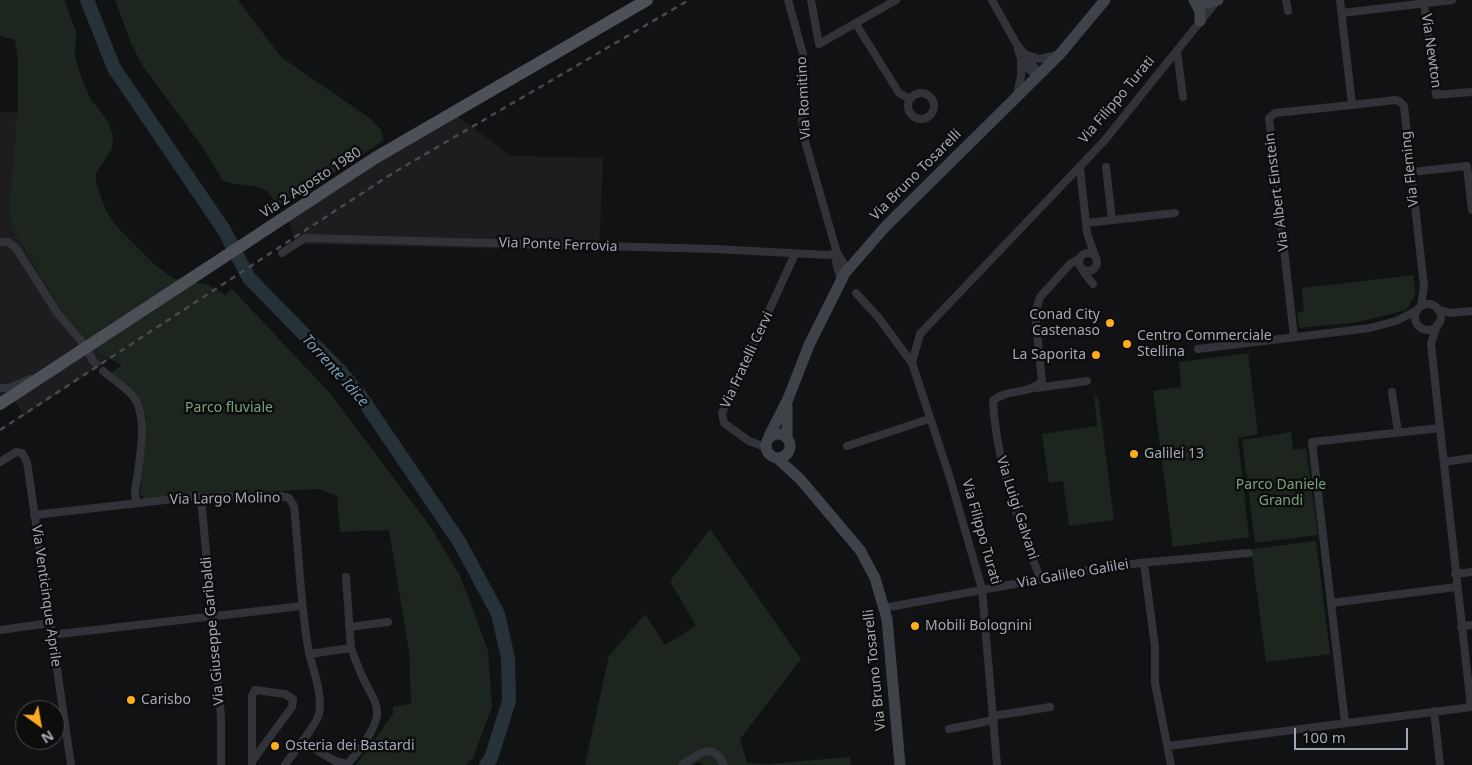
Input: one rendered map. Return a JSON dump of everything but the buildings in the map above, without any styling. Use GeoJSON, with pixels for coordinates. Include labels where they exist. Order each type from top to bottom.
{"type":"FeatureCollection","features":[{"type":"Feature","properties":{"kind":"main road","name":"Via 2 Agosto 1980"},"geometry":{"type":"LineString","coordinates":[[0,404],[375,158],[647,0]]}},
{"type":"Feature","properties":{"kind":"street","name":"Via Romitino"},"geometry":{"type":"LineString","coordinates":[[788,0],[803,54],[803,130],[837,253],[836,263],[843,276]]}},
{"type":"Feature","properties":{"kind":"street","name":"Via Romitino"},"geometry":{"type":"LineString","coordinates":[[811,0],[819,44],[856,24]]}},
{"type":"Feature","properties":{"kind":"street"},"geometry":{"type":"LineString","coordinates":[[896,0],[856,24],[899,93],[910,100]]}},
{"type":"Feature","properties":{"kind":"street"},"geometry":{"type":"LineString","coordinates":[[992,0],[1022,56],[1038,76]]}},
{"type":"Feature","properties":{"kind":"street","name":"Via Bruno Tosarelli"},"geometry":{"type":"LineString","coordinates":[[767,441],[788,399],[809,345],[843,276],[891,220],[1060,54],[1105,0]]}},
{"type":"Feature","properties":{"kind":"street"},"geometry":{"type":"LineString","coordinates":[[1096,11],[1113,0]]}},
{"type":"Feature","properties":{"kind":"street"},"geometry":{"type":"LineString","coordinates":[[1195,0],[1204,3],[1217,1]]}},
{"type":"Feature","properties":{"kind":"street"},"geometry":{"type":"LineString","coordinates":[[1195,0],[1200,11],[1200,22]]}},
{"type":"Feature","properties":{"kind":"street"},"geometry":{"type":"LineString","coordinates":[[1286,0],[1288,11]]}},
{"type":"Feature","properties":{"kind":"street"},"geometry":{"type":"LineString","coordinates":[[1340,0],[1352,105]]}},
{"type":"Feature","properties":{"kind":"street","name":"Via Newton"},"geometry":{"type":"LineString","coordinates":[[1342,13],[1452,0]]}},
{"type":"Feature","properties":{"kind":"street","name":"Via Filippo Turati"},"geometry":{"type":"LineString","coordinates":[[912,363],[920,334],[1080,168],[1121,122],[1217,1]]}},
{"type":"Feature","properties":{"kind":"street","name":"Via Newton"},"geometry":{"type":"LineString","coordinates":[[1424,3],[1436,95],[1471,92]]}},
{"type":"Feature","properties":{"kind":"street","name":"Via Filippo Turati"},"geometry":{"type":"LineString","coordinates":[[1177,52],[1183,97]]}},
{"type":"Feature","properties":{"kind":"street"},"geometry":{"type":"LineString","coordinates":[[1022,56],[1045,59],[1060,54]]}},
{"type":"Feature","properties":{"kind":"street"},"geometry":{"type":"LineString","coordinates":[[1016,99],[1021,76],[1022,56]]}},
{"type":"Feature","properties":{"kind":"street","name":"Via Fleming"},"geometry":{"type":"LineString","coordinates":[[1352,105],[1395,100],[1402,103],[1424,286],[1437,314]]}},
{"type":"Feature","properties":{"kind":"street","name":"Via Albert Einstein"},"geometry":{"type":"LineString","coordinates":[[1294,337],[1269,118],[1275,113],[1352,105]]}},
{"type":"Feature","properties":{"kind":"street"},"geometry":{"type":"LineString","coordinates":[[1411,172],[1467,166],[1472,210]]}},
{"type":"Feature","properties":{"kind":"street"},"geometry":{"type":"LineString","coordinates":[[1106,167],[1112,220]]}},
{"type":"Feature","properties":{"kind":"street"},"geometry":{"type":"LineString","coordinates":[[1080,168],[1087,233],[1097,262],[1093,284],[1082,269],[1081,257],[1087,233]]}},
{"type":"Feature","properties":{"kind":"street"},"geometry":{"type":"LineString","coordinates":[[1086,223],[1175,213]]}},
{"type":"Feature","properties":{"kind":"street","name":"Via Ponte Ferrovia"},"geometry":{"type":"LineString","coordinates":[[282,253],[306,238],[795,254],[837,253]]}},
{"type":"Feature","properties":{"kind":"street"},"geometry":{"type":"LineString","coordinates":[[0,242],[8,242],[16,248],[58,314],[83,343]]}},
{"type":"Feature","properties":{"kind":"street"},"geometry":{"type":"LineString","coordinates":[[837,253],[848,258],[859,256]]}},
{"type":"Feature","properties":{"kind":"street"},"geometry":{"type":"LineString","coordinates":[[1036,388],[1042,381],[1042,366],[1035,313],[1040,297],[1070,264],[1087,253],[1095,256]]}},
{"type":"Feature","properties":{"kind":"street","name":"Via Fratelli Cervi"},"geometry":{"type":"LineString","coordinates":[[767,441],[748,441],[724,423],[722,413],[795,254]]}},
{"type":"Feature","properties":{"kind":"street"},"geometry":{"type":"LineString","coordinates":[[1063,272],[1069,268],[1091,271],[1096,268]]}},
{"type":"Feature","properties":{"kind":"street","name":"Via Fleming"},"geometry":{"type":"LineString","coordinates":[[1424,286],[1415,319],[1431,344]]}},
{"type":"Feature","properties":{"kind":"street","name":"Via Filippo Turati"},"geometry":{"type":"LineString","coordinates":[[856,293],[878,317],[912,363],[950,478],[982,590],[998,765]]}},
{"type":"Feature","properties":{"kind":"street"},"geometry":{"type":"LineString","coordinates":[[1198,349],[1370,328],[1396,320],[1418,308],[1437,314],[1472,311]]}},
{"type":"Feature","properties":{"kind":"street"},"geometry":{"type":"LineString","coordinates":[[1396,320],[1430,329],[1437,314]]}},
{"type":"Feature","properties":{"kind":"street"},"geometry":{"type":"LineString","coordinates":[[1168,746],[1471,707],[1456,586],[1431,344],[1437,314]]}},
{"type":"Feature","properties":{"kind":"street"},"geometry":{"type":"LineString","coordinates":[[88,353],[93,361]]}},
{"type":"Feature","properties":{"kind":"street"},"geometry":{"type":"LineString","coordinates":[[0,388],[9,388],[55,368]]}},
{"type":"Feature","properties":{"kind":"street"},"geometry":{"type":"LineString","coordinates":[[103,371],[130,392],[140,409],[142,421],[134,492],[136,502]]}},
{"type":"Feature","properties":{"kind":"street","name":"Via Luigi Galvani"},"geometry":{"type":"LineString","coordinates":[[1041,580],[1004,472],[994,423],[993,401],[998,395],[1087,381]]}},
{"type":"Feature","properties":{"kind":"street"},"geometry":{"type":"LineString","coordinates":[[1392,392],[1398,432]]}},
{"type":"Feature","properties":{"kind":"street","name":"Via Bruno Tosarelli"},"geometry":{"type":"LineString","coordinates":[[787,437],[788,399]]}},
{"type":"Feature","properties":{"kind":"street"},"geometry":{"type":"LineString","coordinates":[[848,446],[929,419]]}},
{"type":"Feature","properties":{"kind":"street"},"geometry":{"type":"LineString","coordinates":[[1345,722],[1312,442],[1440,428]]}},
{"type":"Feature","properties":{"kind":"street"},"geometry":{"type":"LineString","coordinates":[[776,433],[787,437],[790,449],[785,456],[777,458],[769,455],[767,441],[776,433]]}},
{"type":"Feature","properties":{"kind":"street","name":"Via Bruno Tosarelli"},"geometry":{"type":"LineString","coordinates":[[790,449],[800,479]]}},
{"type":"Feature","properties":{"kind":"street","name":"Via Venticinque Aprile"},"geometry":{"type":"LineString","coordinates":[[0,462],[16,452],[25,456],[71,765]]}},
{"type":"Feature","properties":{"kind":"street","name":"Via Bruno Tosarelli"},"geometry":{"type":"LineString","coordinates":[[777,458],[800,479],[864,557],[875,578],[884,608],[900,765]]}},
{"type":"Feature","properties":{"kind":"street"},"geometry":{"type":"LineString","coordinates":[[1444,462],[1472,458]]}},
{"type":"Feature","properties":{"kind":"street","name":"Via Largo Molino"},"geometry":{"type":"LineString","coordinates":[[34,515],[136,502],[201,497],[281,496],[289,498],[294,506],[301,573],[302,606],[310,654],[321,699],[319,717],[285,765]]}},
{"type":"Feature","properties":{"kind":"street","name":"Via Giuseppe Garibaldi"},"geometry":{"type":"LineString","coordinates":[[201,497],[221,717],[221,765]]}},
{"type":"Feature","properties":{"kind":"street","name":"Via Galileo Galilei"},"geometry":{"type":"LineString","coordinates":[[884,608],[1144,563],[1249,553]]}},
{"type":"Feature","properties":{"kind":"street","name":"Via Galileo Galilei"},"geometry":{"type":"LineString","coordinates":[[1144,563],[1155,647],[1155,683],[1171,765]]}},
{"type":"Feature","properties":{"kind":"street"},"geometry":{"type":"LineString","coordinates":[[1455,574],[1472,572]]}},
{"type":"Feature","properties":{"kind":"street"},"geometry":{"type":"LineString","coordinates":[[302,741],[335,761],[347,765],[376,726],[378,713],[376,701],[363,677],[351,648],[346,578]]}},
{"type":"Feature","properties":{"kind":"street"},"geometry":{"type":"LineString","coordinates":[[1331,603],[1456,586]]}},
{"type":"Feature","properties":{"kind":"street"},"geometry":{"type":"LineString","coordinates":[[51,635],[302,606]]}},
{"type":"Feature","properties":{"kind":"street"},"geometry":{"type":"LineString","coordinates":[[349,627],[388,622]]}},
{"type":"Feature","properties":{"kind":"street"},"geometry":{"type":"LineString","coordinates":[[0,630],[50,623]]}},
{"type":"Feature","properties":{"kind":"street"},"geometry":{"type":"LineString","coordinates":[[1461,627],[1472,625]]}},
{"type":"Feature","properties":{"kind":"street"},"geometry":{"type":"LineString","coordinates":[[310,654],[351,648]]}},
{"type":"Feature","properties":{"kind":"street"},"geometry":{"type":"LineString","coordinates":[[254,690],[285,694],[293,699],[292,707],[252,762],[252,696],[254,690]]}},
{"type":"Feature","properties":{"kind":"street"},"geometry":{"type":"LineString","coordinates":[[949,729],[1050,707]]}},
{"type":"Feature","properties":{"kind":"street"},"geometry":{"type":"LineString","coordinates":[[1434,711],[1440,765]]}},
{"type":"Feature","properties":{"kind":"street"},"geometry":{"type":"LineString","coordinates":[[682,765],[711,750],[719,754],[724,765]]}},
{"type":"Feature","properties":{"kind":"shaded area"},"geometry":{"type":"Polygon","coordinates":[[[449,110],[511,156],[603,158],[599,251],[296,244],[288,218],[449,110]]]}},
{"type":"Feature","properties":{"kind":"shaded area"},"geometry":{"type":"Polygon","coordinates":[[[0,112],[17,112],[9,205],[12,228],[80,343],[111,358],[24,416],[12,395],[0,401],[0,112]]]}},
{"type":"Feature","properties":{"kind":"green space","name":"Parco fluviale"},"geometry":{"type":"Polygon","coordinates":[[[0,0],[64,0],[76,31],[75,57],[83,82],[91,100],[108,121],[113,136],[112,149],[96,173],[96,184],[106,211],[117,227],[155,265],[173,278],[209,285],[225,295],[232,289],[329,392],[430,526],[461,578],[488,650],[492,707],[473,758],[466,765],[356,765],[393,714],[393,707],[410,704],[411,702],[409,652],[389,530],[340,532],[337,496],[319,489],[145,498],[140,494],[146,417],[141,401],[133,391],[111,373],[122,365],[80,343],[12,228],[9,205],[18,104],[18,60],[15,40],[0,36],[0,0]]]}},
{"type":"Feature","properties":{"kind":"green space"},"geometry":{"type":"Polygon","coordinates":[[[115,0],[238,0],[281,57],[371,119],[382,131],[383,141],[279,208],[264,189],[223,181],[203,148],[142,65],[130,41],[115,0]]]}},
{"type":"Feature","properties":{"kind":"green space"},"geometry":{"type":"Polygon","coordinates":[[[1414,275],[1415,295],[1406,310],[1359,322],[1299,328],[1297,313],[1304,311],[1302,288],[1414,275]]]}},
{"type":"Feature","properties":{"kind":"green space"},"geometry":{"type":"Polygon","coordinates":[[[1248,353],[1258,434],[1238,438],[1249,537],[1173,547],[1153,391],[1181,387],[1179,362],[1248,353]]]}},
{"type":"Feature","properties":{"kind":"green space"},"geometry":{"type":"Polygon","coordinates":[[[1094,392],[1099,402],[1114,520],[1069,526],[1063,481],[1049,483],[1042,434],[1097,426],[1094,392]]]}},
{"type":"Feature","properties":{"kind":"green space","name":"Parco Daniele Grandi"},"geometry":{"type":"Polygon","coordinates":[[[1291,432],[1293,450],[1306,448],[1318,535],[1255,543],[1242,440],[1291,432]]]}},
{"type":"Feature","properties":{"kind":"green space"},"geometry":{"type":"Polygon","coordinates":[[[710,529],[801,659],[740,739],[747,763],[767,764],[850,757],[851,765],[704,765],[698,762],[693,765],[585,765],[609,656],[645,614],[665,645],[696,626],[670,581],[710,529]]]}},
{"type":"Feature","properties":{"kind":"green space"},"geometry":{"type":"Polygon","coordinates":[[[1316,541],[1330,654],[1266,662],[1252,556],[1253,549],[1316,541]]]}},
{"type":"Feature","properties":{"kind":"waterway","name":"Torrente Idice"},"geometry":{"type":"LineString","coordinates":[[87,0],[114,68],[224,230],[249,278],[341,372],[359,394],[460,543],[498,614],[508,658],[509,701],[491,758],[486,765]]}},
{"type":"Feature","properties":{"kind":"tunnel"},"geometry":{"type":"LineString","coordinates":[[93,361],[103,371]]}},
{"type":"Feature","properties":{"kind":"railway"},"geometry":{"type":"LineString","coordinates":[[0,430],[393,173],[689,0]]}},
{"type":"Feature","properties":{"kind":"place","name":"Conad City Castenaso"},"geometry":{"type":"Point","coordinates":[1110,323]}},
{"type":"Feature","properties":{"kind":"place","name":"Centro Commerciale Stellina"},"geometry":{"type":"Point","coordinates":[1127,344]}},
{"type":"Feature","properties":{"kind":"place","name":"La Saporita"},"geometry":{"type":"Point","coordinates":[1096,355]}},
{"type":"Feature","properties":{"kind":"place","name":"Galilei 13"},"geometry":{"type":"Point","coordinates":[1134,454]}},
{"type":"Feature","properties":{"kind":"place","name":"Mobili Bolognini"},"geometry":{"type":"Point","coordinates":[915,626]}},
{"type":"Feature","properties":{"kind":"place","name":"Carisbo"},"geometry":{"type":"Point","coordinates":[131,700]}},
{"type":"Feature","properties":{"kind":"place","name":"Osteria dei Bastardi"},"geometry":{"type":"Point","coordinates":[275,746]}}]}
